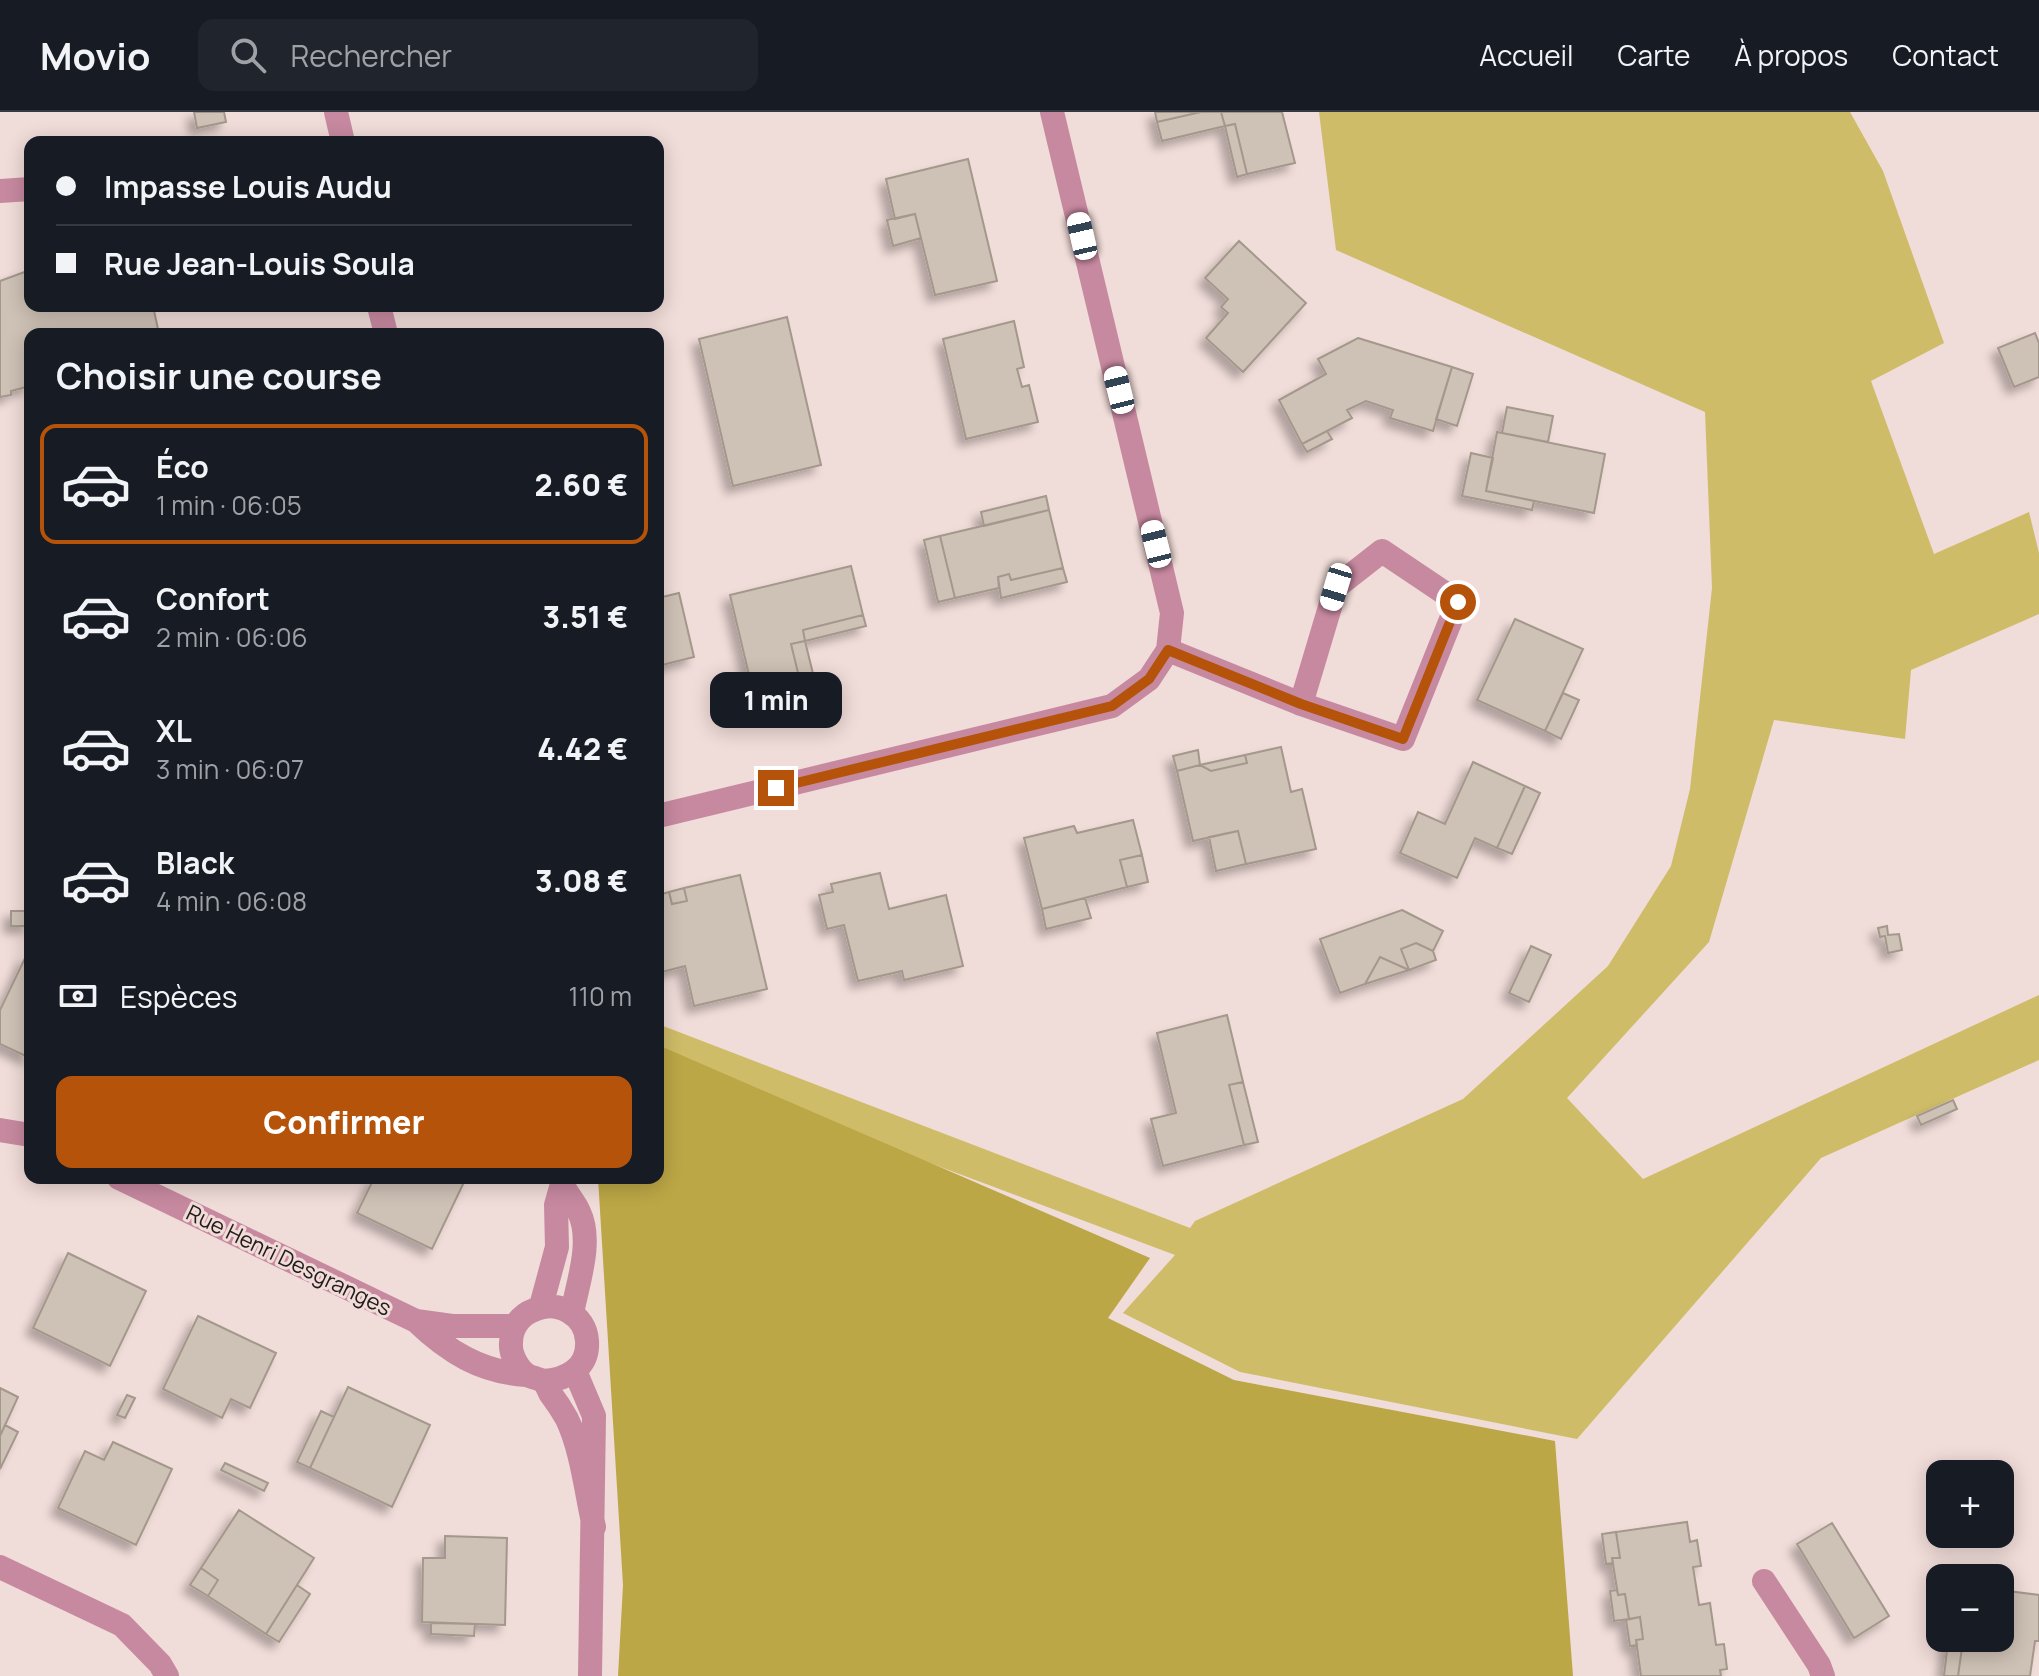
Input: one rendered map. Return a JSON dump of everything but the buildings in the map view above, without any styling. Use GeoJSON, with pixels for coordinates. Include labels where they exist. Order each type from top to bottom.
{"type":"FeatureCollection","features":[{"type":"Feature","properties":{"kind":"street"},"geometry":{"type":"LineString","coordinates":[[336,112],[342,136]]}},
{"type":"Feature","properties":{"kind":"street"},"geometry":{"type":"LineString","coordinates":[[664,815],[1112,706],[1149,679],[1168,650],[1172,613],[1052,112]]}},
{"type":"Feature","properties":{"kind":"street"},"geometry":{"type":"LineString","coordinates":[[0,191],[24,189]]}},
{"type":"Feature","properties":{"kind":"street"},"geometry":{"type":"LineString","coordinates":[[1168,650],[1301,704],[1403,739],[1458,602],[1382,551],[1336,587],[1301,704]]}},
{"type":"Feature","properties":{"kind":"street"},"geometry":{"type":"LineString","coordinates":[[0,1130],[24,1134]]}},
{"type":"Feature","properties":{"kind":"street","name":"Rue Henri Desgranges"},"geometry":{"type":"LineString","coordinates":[[131,1184],[416,1321],[452,1326],[515,1326]]}},
{"type":"Feature","properties":{"kind":"street"},"geometry":{"type":"LineString","coordinates":[[541,1306],[557,1247],[556,1205],[560,1184]]}},
{"type":"Feature","properties":{"kind":"street"},"geometry":{"type":"LineString","coordinates":[[563,1184],[580,1213],[585,1238],[572,1313]]}},
{"type":"Feature","properties":{"kind":"street"},"geometry":{"type":"LineString","coordinates":[[535,1378],[560,1380],[575,1371],[585,1358],[588,1340],[583,1325],[572,1313],[557,1306],[541,1306],[526,1313],[515,1326],[510,1344],[515,1361],[535,1378],[567,1420],[594,1527]]}},
{"type":"Feature","properties":{"kind":"street","name":"Rue Henri Desgranges"},"geometry":{"type":"LineString","coordinates":[[416,1321],[441,1345],[499,1373],[535,1378]]}},
{"type":"Feature","properties":{"kind":"street"},"geometry":{"type":"LineString","coordinates":[[575,1371],[594,1416],[590,1676]]}},
{"type":"Feature","properties":{"kind":"street"},"geometry":{"type":"LineString","coordinates":[[0,1567],[122,1625],[160,1664],[167,1676]]}},
{"type":"Feature","properties":{"kind":"street"},"geometry":{"type":"LineString","coordinates":[[1764,1581],[1819,1665],[1823,1676]]}},
{"type":"Feature","properties":{"kind":"shaded area"},"geometry":{"type":"Polygon","coordinates":[[[1319,112],[1850,112],[1883,171],[1944,343],[1871,381],[1934,554],[2029,512],[2039,553],[2039,614],[1911,670],[1905,739],[1774,720],[1709,942],[1567,1098],[1643,1179],[2039,995],[2039,1060],[1821,1158],[1577,1439],[1240,1372],[1123,1313],[1175,1255],[664,1063],[664,1026],[1190,1228],[1195,1221],[1463,1099],[1608,966],[1671,866],[1690,789],[1712,588],[1705,412],[1336,250],[1319,112]]]}},
{"type":"Feature","properties":{"kind":"shaded area"},"geometry":{"type":"Polygon","coordinates":[[[664,1048],[1150,1258],[1108,1318],[1234,1380],[1555,1441],[1573,1676],[618,1676],[623,1585],[598,1184],[664,1184],[664,1048]]]}},
{"type":"Feature","properties":{"kind":"route"},"geometry":{"type":"LineString","coordinates":[[776,788],[1112,706],[1149,679],[1168,650],[1301,704],[1403,739],[1458,602]]}}]}
